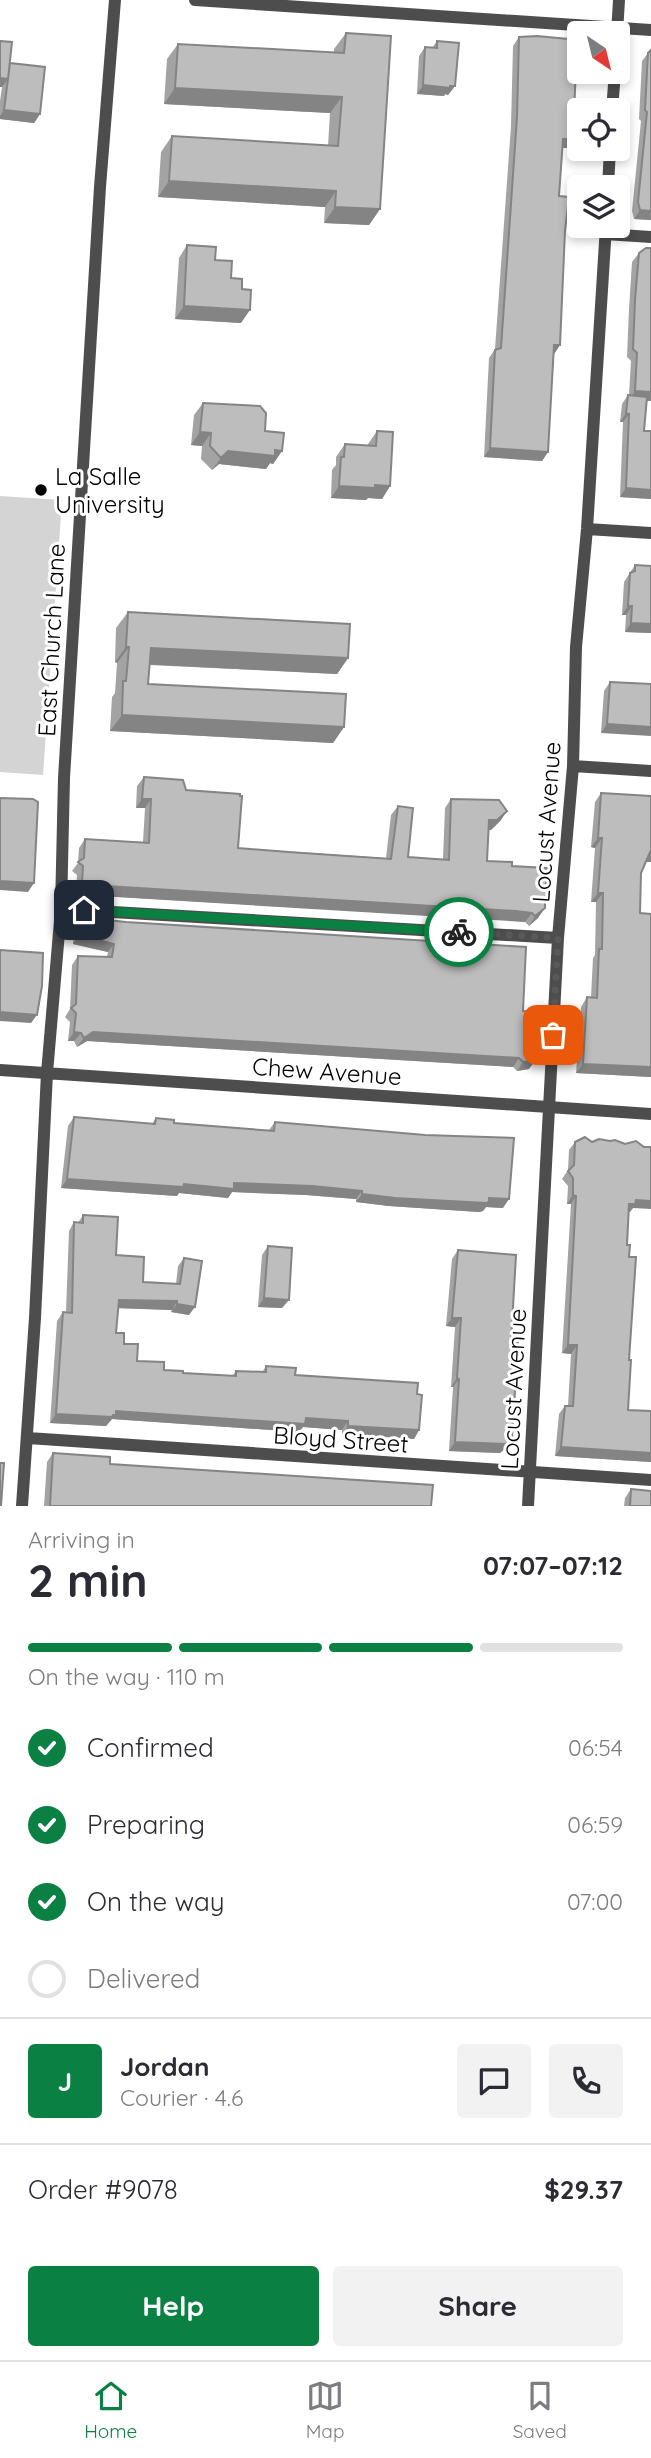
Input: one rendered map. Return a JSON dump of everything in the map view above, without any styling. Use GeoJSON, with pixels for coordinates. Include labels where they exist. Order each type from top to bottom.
{"type":"FeatureCollection","features":[{"type":"Feature","properties":{"kind":"street","name":"East Church Lane"},"geometry":{"type":"LineString","coordinates":[[22,1506],[47,1073],[61,909],[64,769],[103,142],[115,0]]}},
{"type":"Feature","properties":{"kind":"street"},"geometry":{"type":"LineString","coordinates":[[195,0],[567,26]]}},
{"type":"Feature","properties":{"kind":"street"},"geometry":{"type":"LineString","coordinates":[[618,21],[619,0]]}},
{"type":"Feature","properties":{"kind":"street"},"geometry":{"type":"LineString","coordinates":[[630,30],[651,30]]}},
{"type":"Feature","properties":{"kind":"street"},"geometry":{"type":"LineString","coordinates":[[630,234],[651,237]]}},
{"type":"Feature","properties":{"kind":"street","name":"Locust Avenue"},"geometry":{"type":"LineString","coordinates":[[528,1506],[558,938],[573,766],[576,647],[587,529],[605,238]]}},
{"type":"Feature","properties":{"kind":"street"},"geometry":{"type":"LineString","coordinates":[[587,529],[651,533]]}},
{"type":"Feature","properties":{"kind":"street"},"geometry":{"type":"LineString","coordinates":[[573,766],[651,771]]}},
{"type":"Feature","properties":{"kind":"street"},"geometry":{"type":"LineString","coordinates":[[61,909],[558,938]]}},
{"type":"Feature","properties":{"kind":"street","name":"Chew Avenue"},"geometry":{"type":"LineString","coordinates":[[0,1070],[651,1114]]}},
{"type":"Feature","properties":{"kind":"street","name":"Bloyd Street"},"geometry":{"type":"LineString","coordinates":[[28,1438],[651,1480]]}},
{"type":"Feature","properties":{"kind":"shaded area"},"geometry":{"type":"Polygon","coordinates":[[[0,496],[62,500],[43,775],[0,772],[0,496]]]}},
{"type":"Feature","properties":{"kind":"building"},"geometry":{"type":"Polygon","coordinates":[[[346,33],[391,36],[380,209],[335,207],[336,191],[169,181],[172,136],[338,146],[342,97],[175,88],[178,44],[344,53],[346,33]]]}},
{"type":"Feature","properties":{"kind":"building"},"geometry":{"type":"Polygon","coordinates":[[[519,37],[567,39],[567,84],[575,84],[575,98],[567,98],[567,139],[563,139],[559,196],[567,197],[567,214],[560,345],[554,345],[548,452],[490,448],[495,350],[501,348],[517,117],[519,37]]]}},
{"type":"Feature","properties":{"kind":"building"},"geometry":{"type":"Polygon","coordinates":[[[0,41],[12,42],[8,79],[0,78],[0,41]]]}},
{"type":"Feature","properties":{"kind":"building"},"geometry":{"type":"Polygon","coordinates":[[[437,41],[459,43],[455,86],[450,88],[423,85],[425,47],[437,48],[437,41]]]}},
{"type":"Feature","properties":{"kind":"building"},"geometry":{"type":"Polygon","coordinates":[[[651,50],[651,211],[640,210],[638,202],[647,112],[648,53],[651,50]]]}},
{"type":"Feature","properties":{"kind":"building"},"geometry":{"type":"Polygon","coordinates":[[[10,63],[45,67],[40,114],[4,110],[10,63]]]}},
{"type":"Feature","properties":{"kind":"building"},"geometry":{"type":"Polygon","coordinates":[[[187,245],[216,247],[215,260],[232,261],[231,278],[242,279],[242,289],[251,290],[250,310],[184,306],[187,245]]]}},
{"type":"Feature","properties":{"kind":"building"},"geometry":{"type":"Polygon","coordinates":[[[651,248],[651,392],[635,391],[637,353],[633,349],[639,253],[651,248]]]}},
{"type":"Feature","properties":{"kind":"building"},"geometry":{"type":"Polygon","coordinates":[[[628,395],[647,397],[644,431],[651,431],[651,490],[626,488],[628,395]]]}},
{"type":"Feature","properties":{"kind":"building"},"geometry":{"type":"Polygon","coordinates":[[[203,403],[260,406],[266,413],[265,431],[284,433],[282,451],[275,450],[275,456],[228,451],[221,458],[210,446],[211,433],[200,432],[203,403]]]}},
{"type":"Feature","properties":{"kind":"building"},"geometry":{"type":"Polygon","coordinates":[[[377,431],[393,432],[390,486],[339,486],[341,457],[344,457],[345,444],[376,446],[377,431]]]}},
{"type":"Feature","properties":{"kind":"building"},"geometry":{"type":"Polygon","coordinates":[[[635,565],[651,566],[651,624],[631,623],[632,606],[628,606],[630,573],[635,571],[635,565]]]}},
{"type":"Feature","properties":{"kind":"building"},"geometry":{"type":"Polygon","coordinates":[[[128,612],[350,624],[348,658],[151,648],[148,684],[346,694],[344,727],[122,715],[123,681],[126,681],[129,647],[126,647],[128,612]]]}},
{"type":"Feature","properties":{"kind":"building"},"geometry":{"type":"Polygon","coordinates":[[[610,682],[651,684],[651,727],[607,724],[610,682]]]}},
{"type":"Feature","properties":{"kind":"building"},"geometry":{"type":"Polygon","coordinates":[[[144,777],[183,780],[186,790],[240,794],[238,848],[391,859],[398,806],[413,808],[408,857],[449,860],[451,799],[499,800],[507,811],[497,820],[489,820],[487,861],[547,868],[546,884],[551,891],[545,897],[545,908],[535,916],[532,913],[516,911],[90,885],[82,882],[83,866],[78,862],[84,858],[85,839],[149,843],[151,799],[142,799],[144,777]]]}},
{"type":"Feature","properties":{"kind":"building"},"geometry":{"type":"Polygon","coordinates":[[[601,793],[651,796],[651,852],[641,873],[640,913],[651,914],[651,1067],[583,1064],[587,997],[597,998],[599,949],[602,949],[603,893],[598,893],[602,838],[598,838],[601,793]]]}},
{"type":"Feature","properties":{"kind":"building"},"geometry":{"type":"Polygon","coordinates":[[[0,798],[33,799],[38,802],[34,883],[0,881],[0,798]]]}},
{"type":"Feature","properties":{"kind":"building"},"geometry":{"type":"Polygon","coordinates":[[[89,918],[526,947],[523,1011],[538,1012],[539,1034],[535,1061],[93,1032],[84,1038],[81,1033],[74,1032],[76,1013],[71,1008],[76,1004],[78,956],[112,957],[114,944],[79,935],[80,921],[89,918]]]}},
{"type":"Feature","properties":{"kind":"building"},"geometry":{"type":"Polygon","coordinates":[[[0,950],[43,953],[42,986],[37,1015],[0,1012],[0,950]]]}},
{"type":"Feature","properties":{"kind":"building"},"geometry":{"type":"Polygon","coordinates":[[[74,1117],[155,1124],[156,1118],[174,1120],[174,1123],[274,1131],[275,1122],[425,1135],[514,1138],[509,1199],[489,1198],[486,1203],[395,1198],[362,1194],[362,1191],[312,1186],[234,1183],[234,1189],[67,1179],[74,1117]]]}},
{"type":"Feature","properties":{"kind":"building"},"geometry":{"type":"Polygon","coordinates":[[[585,1137],[592,1142],[599,1139],[625,1144],[636,1141],[644,1147],[651,1147],[651,1201],[636,1200],[635,1204],[629,1204],[627,1245],[630,1245],[629,1257],[636,1257],[628,1410],[651,1411],[651,1453],[561,1447],[565,1406],[573,1406],[577,1345],[568,1345],[576,1196],[573,1195],[573,1178],[568,1171],[574,1165],[575,1142],[585,1137]]]}},
{"type":"Feature","properties":{"kind":"building"},"geometry":{"type":"Polygon","coordinates":[[[83,1215],[118,1217],[116,1255],[144,1257],[143,1282],[180,1284],[184,1258],[202,1261],[195,1307],[177,1304],[177,1301],[119,1300],[116,1333],[124,1333],[124,1344],[138,1344],[137,1361],[164,1362],[164,1370],[183,1373],[236,1376],[236,1371],[266,1372],[266,1366],[296,1368],[295,1375],[418,1383],[417,1394],[422,1395],[419,1430],[348,1426],[348,1421],[306,1418],[305,1424],[116,1411],[116,1415],[112,1417],[56,1414],[63,1312],[72,1313],[74,1222],[83,1223],[83,1215]]]}},
{"type":"Feature","properties":{"kind":"building"},"geometry":{"type":"Polygon","coordinates":[[[268,1246],[292,1248],[289,1300],[264,1298],[268,1246]]]}},
{"type":"Feature","properties":{"kind":"building"},"geometry":{"type":"Polygon","coordinates":[[[458,1250],[516,1255],[511,1342],[518,1342],[512,1439],[506,1444],[455,1442],[461,1318],[452,1318],[458,1250]]]}},
{"type":"Feature","properties":{"kind":"building"},"geometry":{"type":"Polygon","coordinates":[[[53,1453],[110,1457],[110,1464],[433,1485],[431,1506],[50,1506],[53,1453]]]}},
{"type":"Feature","properties":{"kind":"building"},"geometry":{"type":"Polygon","coordinates":[[[0,1463],[4,1463],[1,1506],[0,1506],[0,1463]]]}},
{"type":"Feature","properties":{"kind":"building"},"geometry":{"type":"Polygon","coordinates":[[[631,1489],[651,1491],[651,1506],[630,1506],[631,1489]]]}},
{"type":"Feature","properties":{"kind":"way so far"},"geometry":{"type":"LineString","coordinates":[[459,932],[558,938],[553,1035]]}},
{"type":"Feature","properties":{"kind":"place","name":"La Salle University"},"geometry":{"type":"Point","coordinates":[41,490]}},
{"type":"Feature","properties":{"kind":"route"},"geometry":{"type":"LineString","coordinates":[[84,910],[459,932]]}}]}
